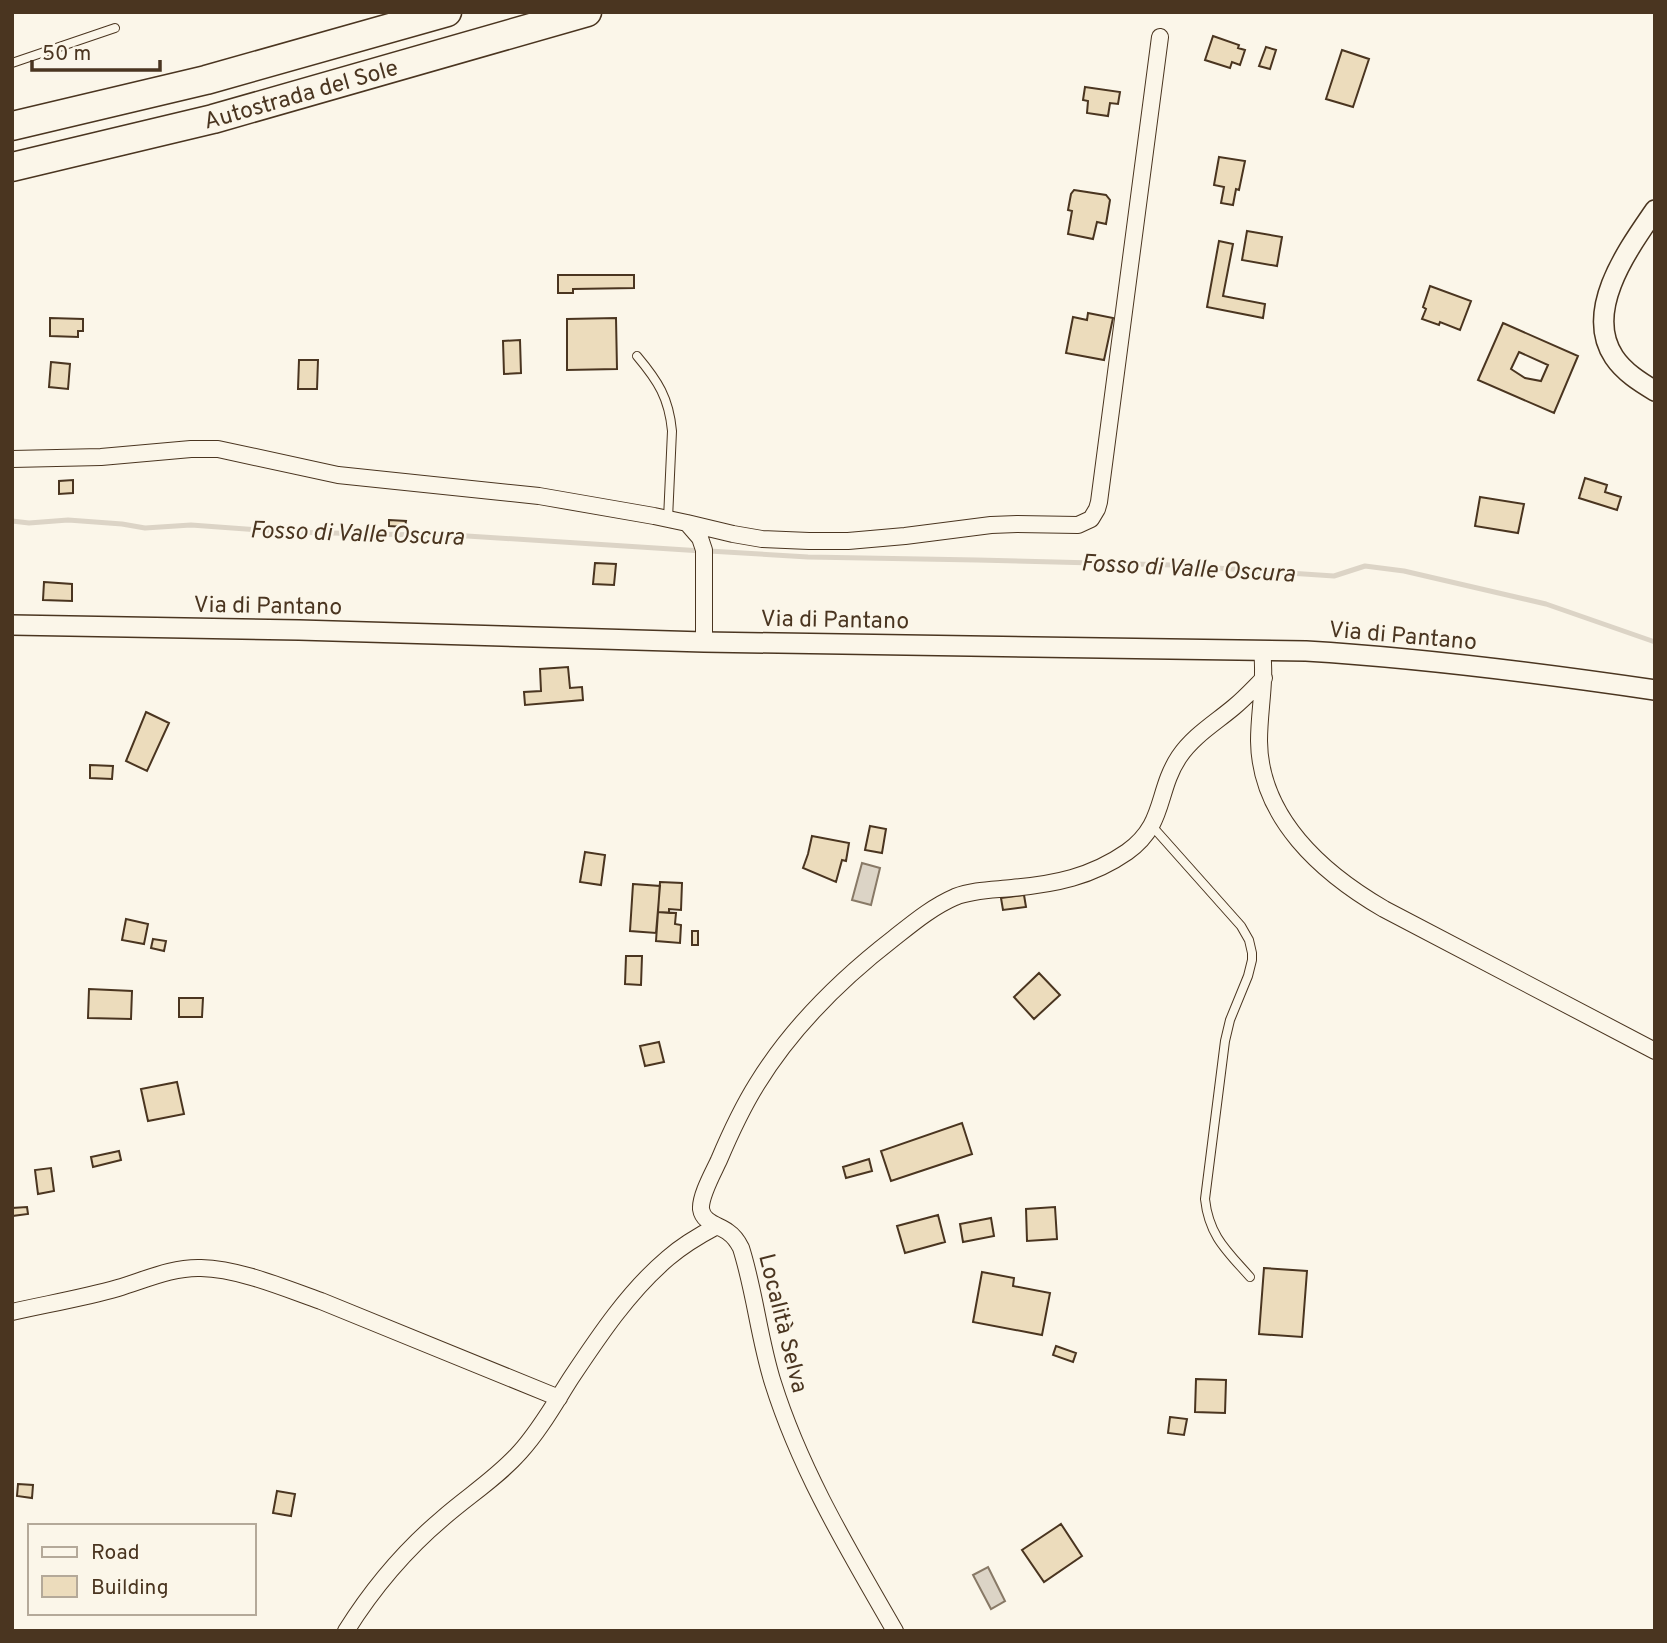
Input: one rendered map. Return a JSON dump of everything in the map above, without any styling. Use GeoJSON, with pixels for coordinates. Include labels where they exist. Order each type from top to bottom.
{"type":"FeatureCollection","features":[{"type":"Feature","properties":{"kind":"highway","name":"Autostrada del Sole"},"geometry":{"type":"LineString","coordinates":[[12,127],[206,79],[447,12]]}},
{"type":"Feature","properties":{"kind":"highway","name":"Autostrada del Sole"},"geometry":{"type":"LineString","coordinates":[[12,167],[213,119],[587,12]]}},
{"type":"Feature","properties":{"kind":"street"},"geometry":{"type":"LineString","coordinates":[[12,459],[101,457],[182,449],[218,449],[345,476],[591,504],[762,539],[825,541],[898,537],[991,525],[1078,525],[1091,519],[1099,502],[1160,37]]}},
{"type":"Feature","properties":{"kind":"street"},"geometry":{"type":"LineString","coordinates":[[1655,210],[1617,272],[1607,299],[1603,323],[1608,345],[1618,363],[1655,391]]}},
{"type":"Feature","properties":{"kind":"street"},"geometry":{"type":"LineString","coordinates":[[687,523],[695,530],[704,550],[704,642]]}},
{"type":"Feature","properties":{"kind":"street","name":"Via di Pantano"},"geometry":{"type":"LineString","coordinates":[[12,625],[704,642],[1262,650],[1415,659],[1655,690]]}},
{"type":"Feature","properties":{"kind":"street"},"geometry":{"type":"LineString","coordinates":[[1262,650],[1264,678],[1259,742],[1265,778],[1282,818],[1322,866],[1384,909],[1655,1051]]}},
{"type":"Feature","properties":{"kind":"street","name":"Località Selva"},"geometry":{"type":"LineString","coordinates":[[895,1631],[831,1520],[805,1467],[773,1382],[741,1248],[727,1231],[705,1219],[701,1211],[702,1201],[741,1112],[762,1076],[816,1008],[849,975],[925,914],[946,901],[976,891],[1048,884],[1079,876],[1127,852],[1152,826],[1167,780],[1180,756],[1195,738],[1264,678]]}},
{"type":"Feature","properties":{"kind":"street"},"geometry":{"type":"LineString","coordinates":[[346,1631],[372,1592],[400,1559],[442,1519],[514,1459],[534,1436],[609,1325],[642,1283],[669,1257],[717,1226]]}},
{"type":"Feature","properties":{"kind":"street"},"geometry":{"type":"LineString","coordinates":[[12,1312],[98,1293],[176,1270],[222,1270],[321,1301],[559,1398]]}},
{"type":"Feature","properties":{"kind":"lane"},"geometry":{"type":"LineString","coordinates":[[12,63],[115,28]]}},
{"type":"Feature","properties":{"kind":"lane"},"geometry":{"type":"LineString","coordinates":[[637,356],[663,391],[671,417],[668,519]]}},
{"type":"Feature","properties":{"kind":"lane"},"geometry":{"type":"LineString","coordinates":[[1152,826],[1241,926],[1251,946],[1252,960],[1248,976],[1233,1009],[1225,1041],[1205,1199],[1213,1231],[1251,1277]]}},
{"type":"Feature","properties":{"kind":"shaded area"},"geometry":{"type":"Polygon","coordinates":[[[862,863],[880,868],[871,905],[852,900],[862,863]]]}},
{"type":"Feature","properties":{"kind":"shaded area"},"geometry":{"type":"Polygon","coordinates":[[[988,1567],[1005,1601],[991,1609],[973,1575],[988,1567]]]}},
{"type":"Feature","properties":{"kind":"building"},"geometry":{"type":"Polygon","coordinates":[[[1213,36],[1239,45],[1238,48],[1245,50],[1240,65],[1232,62],[1230,68],[1205,60],[1213,36]]]}},
{"type":"Feature","properties":{"kind":"building"},"geometry":{"type":"Polygon","coordinates":[[[1266,47],[1276,50],[1270,69],[1259,66],[1266,47]]]}},
{"type":"Feature","properties":{"kind":"building"},"geometry":{"type":"Polygon","coordinates":[[[1342,50],[1369,59],[1353,107],[1326,99],[1342,50]]]}},
{"type":"Feature","properties":{"kind":"building"},"geometry":{"type":"Polygon","coordinates":[[[1085,87],[1120,92],[1118,104],[1110,103],[1108,116],[1087,113],[1088,101],[1083,100],[1085,87]]]}},
{"type":"Feature","properties":{"kind":"building"},"geometry":{"type":"Polygon","coordinates":[[[1219,157],[1245,161],[1233,205],[1221,203],[1224,187],[1214,185],[1219,157]]]}},
{"type":"Feature","properties":{"kind":"building"},"geometry":{"type":"Polygon","coordinates":[[[1074,190],[1106,195],[1110,200],[1106,224],[1097,222],[1093,239],[1068,234],[1072,211],[1068,210],[1074,190]]]}},
{"type":"Feature","properties":{"kind":"building"},"geometry":{"type":"Polygon","coordinates":[[[1247,231],[1282,237],[1277,266],[1242,260],[1247,231]]]}},
{"type":"Feature","properties":{"kind":"building"},"geometry":{"type":"Polygon","coordinates":[[[1219,241],[1233,244],[1223,296],[1265,304],[1263,318],[1207,307],[1219,241]]]}},
{"type":"Feature","properties":{"kind":"building"},"geometry":{"type":"Polygon","coordinates":[[[558,275],[634,275],[634,288],[573,289],[573,293],[558,293],[558,275]]]}},
{"type":"Feature","properties":{"kind":"building"},"geometry":{"type":"Polygon","coordinates":[[[1430,286],[1471,301],[1460,330],[1440,322],[1439,325],[1422,319],[1430,286]]]}},
{"type":"Feature","properties":{"kind":"building"},"geometry":{"type":"Polygon","coordinates":[[[1088,313],[1113,318],[1104,360],[1066,353],[1073,317],[1087,320],[1088,313]]]}},
{"type":"Feature","properties":{"kind":"building"},"geometry":{"type":"Polygon","coordinates":[[[50,318],[83,319],[83,331],[78,331],[78,337],[50,336],[50,318]]]}},
{"type":"Feature","properties":{"kind":"building"},"geometry":{"type":"Polygon","coordinates":[[[616,318],[617,369],[567,370],[567,319],[616,318]]]}},
{"type":"Feature","properties":{"kind":"building"},"geometry":{"type":"Polygon","coordinates":[[[1503,323],[1578,356],[1554,413],[1478,380],[1503,323]],[[1519,352],[1511,369],[1525,378],[1541,381],[1548,365],[1519,352]]]}},
{"type":"Feature","properties":{"kind":"building"},"geometry":{"type":"Polygon","coordinates":[[[520,340],[521,373],[504,374],[503,341],[520,340]]]}},
{"type":"Feature","properties":{"kind":"building"},"geometry":{"type":"Polygon","coordinates":[[[299,360],[318,360],[317,389],[298,389],[299,360]]]}},
{"type":"Feature","properties":{"kind":"building"},"geometry":{"type":"Polygon","coordinates":[[[51,362],[70,364],[68,389],[49,387],[51,362]]]}},
{"type":"Feature","properties":{"kind":"building"},"geometry":{"type":"Polygon","coordinates":[[[1585,478],[1607,485],[1605,492],[1621,497],[1617,510],[1579,498],[1585,478]]]}},
{"type":"Feature","properties":{"kind":"building"},"geometry":{"type":"Polygon","coordinates":[[[73,480],[73,493],[59,494],[59,481],[73,480]]]}},
{"type":"Feature","properties":{"kind":"building"},"geometry":{"type":"Polygon","coordinates":[[[1480,497],[1524,504],[1518,533],[1475,526],[1480,497]]]}},
{"type":"Feature","properties":{"kind":"building"},"geometry":{"type":"Polygon","coordinates":[[[389,520],[406,521],[405,527],[389,526],[389,520]]]}},
{"type":"Feature","properties":{"kind":"building"},"geometry":{"type":"Polygon","coordinates":[[[595,563],[616,564],[614,585],[593,584],[595,563]]]}},
{"type":"Feature","properties":{"kind":"building"},"geometry":{"type":"Polygon","coordinates":[[[44,582],[72,584],[72,601],[43,600],[44,582]]]}},
{"type":"Feature","properties":{"kind":"building"},"geometry":{"type":"Polygon","coordinates":[[[568,667],[570,688],[582,687],[583,700],[525,705],[524,692],[541,691],[540,669],[568,667]]]}},
{"type":"Feature","properties":{"kind":"building"},"geometry":{"type":"Polygon","coordinates":[[[146,712],[169,723],[147,771],[126,761],[146,712]]]}},
{"type":"Feature","properties":{"kind":"building"},"geometry":{"type":"Polygon","coordinates":[[[90,765],[113,766],[112,779],[90,778],[90,765]]]}},
{"type":"Feature","properties":{"kind":"building"},"geometry":{"type":"Polygon","coordinates":[[[870,826],[886,829],[882,853],[865,850],[870,826]]]}},
{"type":"Feature","properties":{"kind":"building"},"geometry":{"type":"Polygon","coordinates":[[[812,836],[849,843],[846,861],[842,860],[836,882],[803,868],[812,836]]]}},
{"type":"Feature","properties":{"kind":"building"},"geometry":{"type":"Polygon","coordinates":[[[585,852],[605,855],[601,885],[580,882],[585,852]]]}},
{"type":"Feature","properties":{"kind":"building"},"geometry":{"type":"Polygon","coordinates":[[[660,882],[682,883],[681,910],[658,912],[660,882]]]}},
{"type":"Feature","properties":{"kind":"building"},"geometry":{"type":"Polygon","coordinates":[[[633,884],[660,886],[656,933],[630,931],[633,884]]]}},
{"type":"Feature","properties":{"kind":"building"},"geometry":{"type":"Polygon","coordinates":[[[1024,895],[1026,907],[1003,910],[1001,898],[1024,895]]]}},
{"type":"Feature","properties":{"kind":"building"},"geometry":{"type":"Polygon","coordinates":[[[658,912],[676,913],[675,924],[681,925],[680,943],[656,941],[658,912]]]}},
{"type":"Feature","properties":{"kind":"building"},"geometry":{"type":"Polygon","coordinates":[[[126,919],[148,924],[144,944],[122,940],[126,919]]]}},
{"type":"Feature","properties":{"kind":"building"},"geometry":{"type":"Polygon","coordinates":[[[692,931],[698,931],[698,945],[692,945],[692,931]]]}},
{"type":"Feature","properties":{"kind":"building"},"geometry":{"type":"Polygon","coordinates":[[[153,939],[166,941],[164,951],[151,948],[153,939]]]}},
{"type":"Feature","properties":{"kind":"building"},"geometry":{"type":"Polygon","coordinates":[[[626,956],[642,956],[641,985],[625,984],[626,956]]]}},
{"type":"Feature","properties":{"kind":"building"},"geometry":{"type":"Polygon","coordinates":[[[1039,973],[1060,995],[1034,1019],[1014,997],[1039,973]]]}},
{"type":"Feature","properties":{"kind":"building"},"geometry":{"type":"Polygon","coordinates":[[[89,989],[132,991],[131,1019],[88,1018],[89,989]]]}},
{"type":"Feature","properties":{"kind":"building"},"geometry":{"type":"Polygon","coordinates":[[[179,998],[203,998],[202,1017],[179,1017],[179,998]]]}},
{"type":"Feature","properties":{"kind":"building"},"geometry":{"type":"Polygon","coordinates":[[[659,1042],[664,1062],[645,1066],[640,1046],[659,1042]]]}},
{"type":"Feature","properties":{"kind":"building"},"geometry":{"type":"Polygon","coordinates":[[[177,1082],[184,1114],[148,1121],[141,1089],[177,1082]]]}},
{"type":"Feature","properties":{"kind":"building"},"geometry":{"type":"Polygon","coordinates":[[[962,1123],[972,1154],[891,1181],[881,1151],[962,1123]]]}},
{"type":"Feature","properties":{"kind":"building"},"geometry":{"type":"Polygon","coordinates":[[[119,1151],[121,1160],[93,1167],[91,1157],[119,1151]]]}},
{"type":"Feature","properties":{"kind":"building"},"geometry":{"type":"Polygon","coordinates":[[[869,1159],[872,1171],[846,1178],[843,1167],[869,1159]]]}},
{"type":"Feature","properties":{"kind":"building"},"geometry":{"type":"Polygon","coordinates":[[[51,1168],[54,1191],[38,1194],[35,1170],[51,1168]]]}},
{"type":"Feature","properties":{"kind":"building"},"geometry":{"type":"Polygon","coordinates":[[[27,1207],[28,1214],[12,1216],[12,1208],[27,1207]]]}},
{"type":"Feature","properties":{"kind":"building"},"geometry":{"type":"Polygon","coordinates":[[[1055,1207],[1057,1239],[1027,1241],[1026,1209],[1055,1207]]]}},
{"type":"Feature","properties":{"kind":"building"},"geometry":{"type":"Polygon","coordinates":[[[938,1215],[945,1242],[905,1253],[897,1226],[938,1215]]]}},
{"type":"Feature","properties":{"kind":"building"},"geometry":{"type":"Polygon","coordinates":[[[991,1218],[994,1236],[963,1242],[960,1224],[991,1218]]]}},
{"type":"Feature","properties":{"kind":"building"},"geometry":{"type":"Polygon","coordinates":[[[1264,1268],[1307,1271],[1302,1337],[1259,1334],[1264,1268]]]}},
{"type":"Feature","properties":{"kind":"building"},"geometry":{"type":"Polygon","coordinates":[[[982,1272],[1014,1278],[1013,1286],[1050,1293],[1042,1335],[973,1322],[982,1272]]]}},
{"type":"Feature","properties":{"kind":"building"},"geometry":{"type":"Polygon","coordinates":[[[1056,1346],[1076,1353],[1073,1362],[1053,1355],[1056,1346]]]}},
{"type":"Feature","properties":{"kind":"building"},"geometry":{"type":"Polygon","coordinates":[[[1196,1379],[1226,1380],[1225,1413],[1195,1412],[1196,1379]]]}},
{"type":"Feature","properties":{"kind":"building"},"geometry":{"type":"Polygon","coordinates":[[[1170,1417],[1187,1419],[1184,1435],[1168,1433],[1170,1417]]]}},
{"type":"Feature","properties":{"kind":"building"},"geometry":{"type":"Polygon","coordinates":[[[18,1484],[33,1485],[32,1498],[17,1496],[18,1484]]]}},
{"type":"Feature","properties":{"kind":"building"},"geometry":{"type":"Polygon","coordinates":[[[277,1491],[295,1494],[291,1516],[273,1513],[277,1491]]]}},
{"type":"Feature","properties":{"kind":"building"},"geometry":{"type":"Polygon","coordinates":[[[1061,1524],[1082,1556],[1044,1582],[1022,1550],[1061,1524]]]}},
{"type":"Feature","properties":{"kind":"waterway","name":"Fosso di Valle Oscura"},"geometry":{"type":"LineString","coordinates":[[12,521],[29,523],[68,520],[145,528],[191,525],[285,532],[467,536],[702,551]]}},
{"type":"Feature","properties":{"kind":"waterway","name":"Fosso di Valle Oscura"},"geometry":{"type":"LineString","coordinates":[[709,551],[808,557],[1172,565],[1334,576],[1365,566],[1404,571],[1546,604],[1655,642]]}}]}
